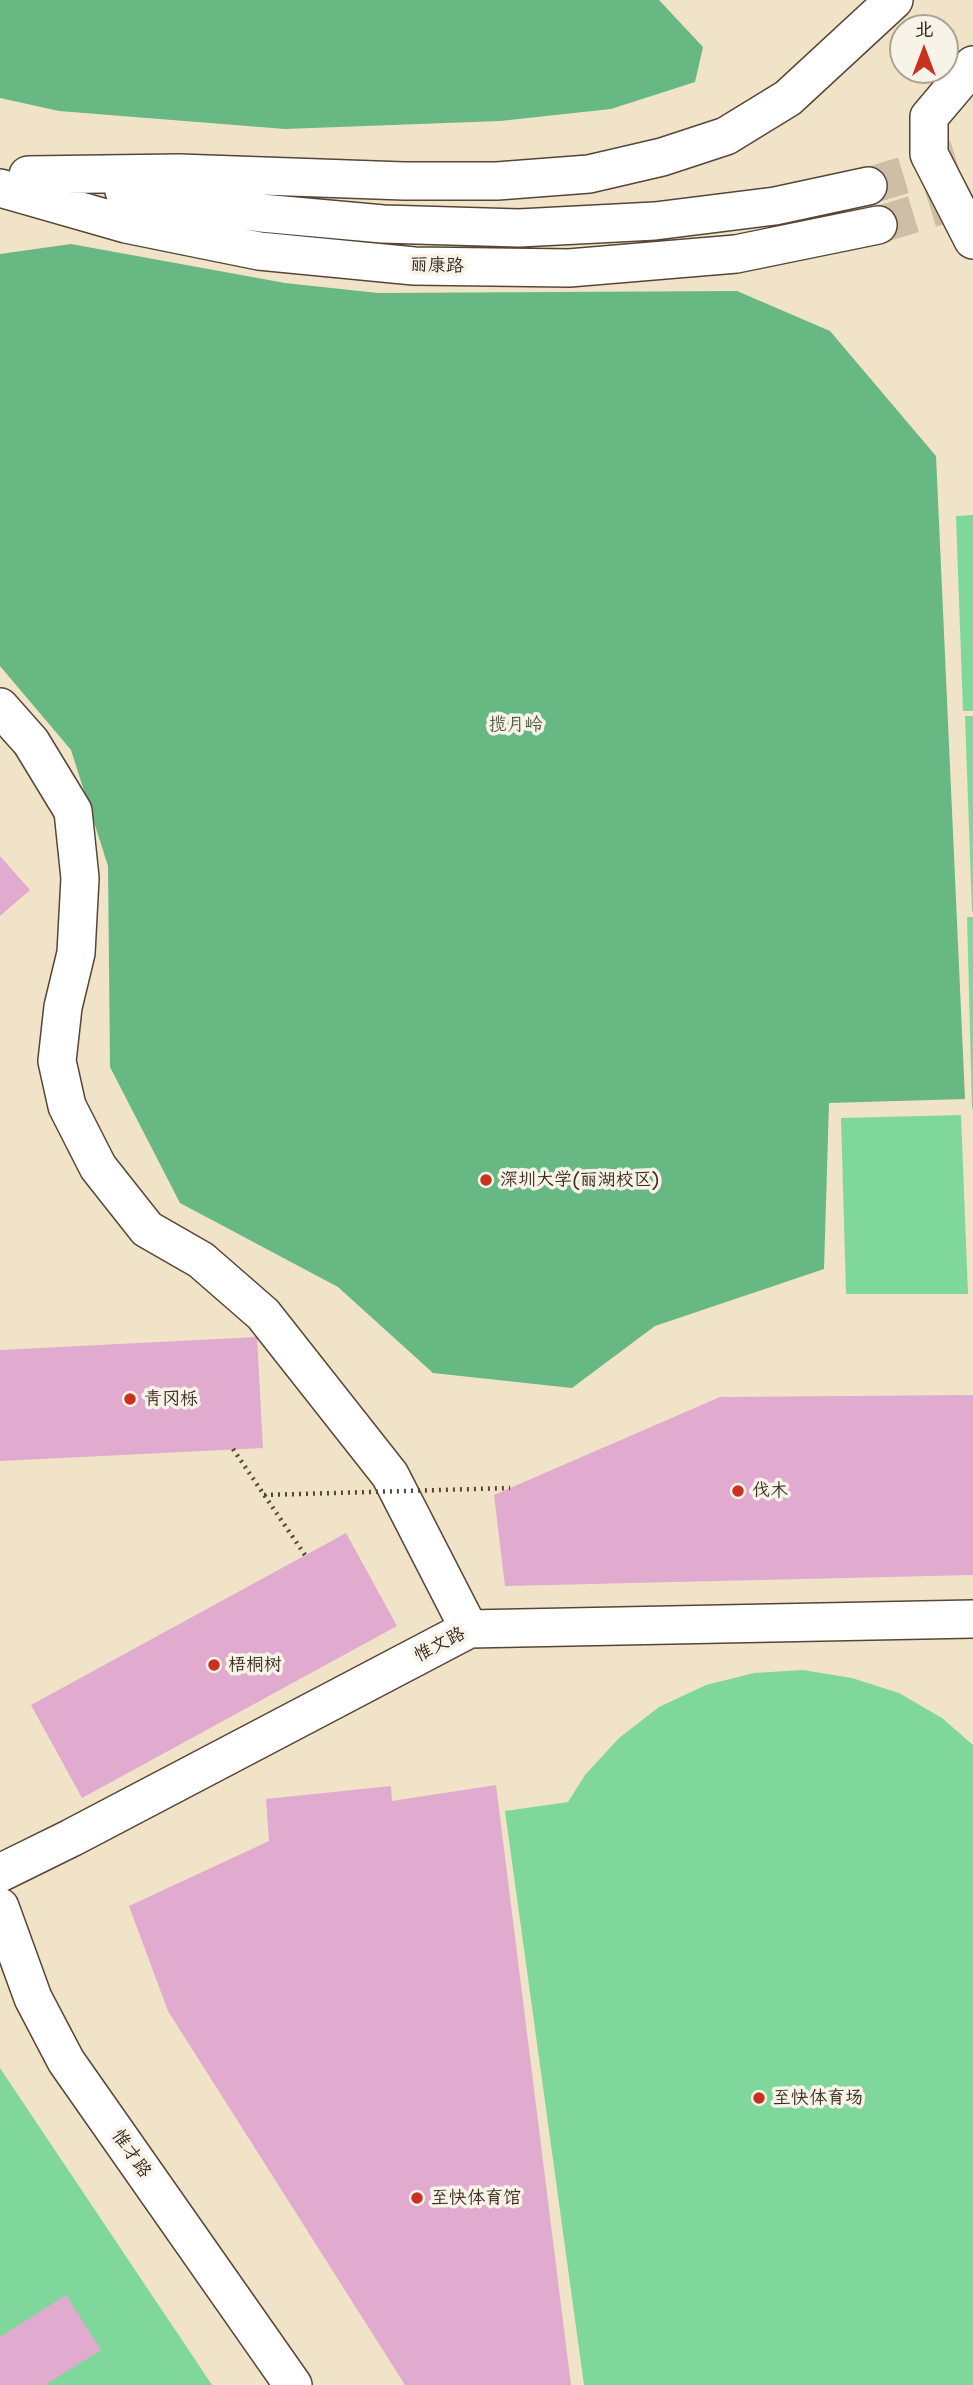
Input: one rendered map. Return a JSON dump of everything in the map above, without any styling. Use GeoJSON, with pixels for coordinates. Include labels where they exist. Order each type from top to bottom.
{"type":"FeatureCollection","features":[{"type":"Feature","properties":{"kind":"street"},"geometry":{"type":"LineString","coordinates":[[9,176],[179,173],[404,181],[497,181],[589,174],[662,157],[726,136],[788,99],[894,0]]}},
{"type":"Feature","properties":{"kind":"street"},"geometry":{"type":"LineString","coordinates":[[973,65],[929,117],[929,154],[973,240]]}},
{"type":"Feature","properties":{"kind":"street"},"geometry":{"type":"LineString","coordinates":[[9,176],[261,213],[383,224],[519,228],[655,221],[775,206],[868,186]]}},
{"type":"Feature","properties":{"kind":"street","name":"丽康路"},"geometry":{"type":"LineString","coordinates":[[9,176],[127,224],[259,251],[414,266],[569,268],[736,254],[878,225]]}},
{"type":"Feature","properties":{"kind":"street"},"geometry":{"type":"LineString","coordinates":[[0,707],[32,742],[73,811],[80,877],[76,953],[63,1007],[57,1061],[67,1106],[98,1167],[146,1229],[201,1259],[263,1314],[390,1475],[469,1629]]}},
{"type":"Feature","properties":{"kind":"street","name":"惟文路"},"geometry":{"type":"LineString","coordinates":[[0,1873],[469,1629],[973,1619]]}},
{"type":"Feature","properties":{"kind":"street","name":"惟才路"},"geometry":{"type":"LineString","coordinates":[[0,1907],[33,1998],[66,2061],[293,2385]]}},
{"type":"Feature","properties":{"kind":"path"},"geometry":{"type":"LineString","coordinates":[[233,1449],[305,1555]]}},
{"type":"Feature","properties":{"kind":"path"},"geometry":{"type":"LineString","coordinates":[[264,1495],[510,1488]]}},
{"type":"Feature","properties":{"kind":"green space"},"geometry":{"type":"Polygon","coordinates":[[[0,0],[659,0],[703,47],[695,82],[611,109],[500,121],[285,129],[59,111],[0,98],[0,0]]]}},
{"type":"Feature","properties":{"kind":"green space","name":"揽月岭"},"geometry":{"type":"Polygon","coordinates":[[[71,244],[285,283],[378,293],[737,291],[830,331],[936,456],[965,1099],[829,1103],[824,1269],[655,1326],[572,1388],[433,1373],[338,1287],[180,1203],[110,1067],[108,866],[71,750],[0,666],[0,254],[71,244]]]}},
{"type":"Feature","properties":{"kind":"green space"},"geometry":{"type":"Polygon","coordinates":[[[973,515],[973,711],[963,711],[956,516],[973,515]]]}},
{"type":"Feature","properties":{"kind":"green space"},"geometry":{"type":"Polygon","coordinates":[[[965,716],[973,716],[973,912],[972,912],[965,716]]]}},
{"type":"Feature","properties":{"kind":"green space"},"geometry":{"type":"Polygon","coordinates":[[[967,917],[973,917],[973,1109],[972,1109],[967,917]]]}},
{"type":"Feature","properties":{"kind":"green space"},"geometry":{"type":"Polygon","coordinates":[[[961,1115],[968,1294],[846,1294],[841,1118],[961,1115]]]}},
{"type":"Feature","properties":{"kind":"green space","name":"至快体育场"},"geometry":{"type":"Polygon","coordinates":[[[803,1670],[852,1678],[899,1693],[942,1718],[973,1745],[973,2385],[584,2385],[505,1811],[568,1802],[585,1775],[619,1738],[659,1707],[706,1685],[754,1673],[803,1670]]]}},
{"type":"Feature","properties":{"kind":"green space"},"geometry":{"type":"Polygon","coordinates":[[[0,2068],[212,2385],[0,2385],[0,2068]]]}},
{"type":"Feature","properties":{"kind":"building"},"geometry":{"type":"Polygon","coordinates":[[[0,856],[30,890],[0,916],[0,856]]]}},
{"type":"Feature","properties":{"kind":"building","name":"青冈栎"},"geometry":{"type":"Polygon","coordinates":[[[257,1337],[263,1448],[0,1461],[0,1350],[257,1337]]]}},
{"type":"Feature","properties":{"kind":"building","name":"伐木"},"geometry":{"type":"Polygon","coordinates":[[[973,1395],[973,1575],[505,1586],[494,1495],[720,1397],[973,1395]]]}},
{"type":"Feature","properties":{"kind":"building","name":"梧桐树"},"geometry":{"type":"Polygon","coordinates":[[[346,1533],[397,1626],[82,1798],[31,1705],[346,1533]]]}},
{"type":"Feature","properties":{"kind":"building","name":"至快体育馆"},"geometry":{"type":"Polygon","coordinates":[[[496,1785],[571,2385],[405,2385],[168,2011],[129,1906],[269,1841],[266,1799],[391,1786],[392,1801],[496,1785]]]}},
{"type":"Feature","properties":{"kind":"building"},"geometry":{"type":"Polygon","coordinates":[[[66,2295],[101,2350],[45,2385],[0,2385],[0,2337],[66,2295]]]}},
{"type":"Feature","properties":{"kind":"tunnel"},"geometry":{"type":"LineString","coordinates":[[868,186],[973,154]]}},
{"type":"Feature","properties":{"kind":"tunnel"},"geometry":{"type":"LineString","coordinates":[[878,225],[973,196]]}},
{"type":"Feature","properties":{"kind":"place","name":"深圳大学(丽湖校区)"},"geometry":{"type":"Point","coordinates":[486,1180]}},
{"type":"Feature","properties":{"kind":"place","name":"青冈栎"},"geometry":{"type":"Point","coordinates":[130,1399]}},
{"type":"Feature","properties":{"kind":"place","name":"伐木"},"geometry":{"type":"Point","coordinates":[738,1491]}},
{"type":"Feature","properties":{"kind":"place","name":"梧桐树"},"geometry":{"type":"Point","coordinates":[214,1665]}},
{"type":"Feature","properties":{"kind":"place","name":"至快体育场"},"geometry":{"type":"Point","coordinates":[759,2098]}},
{"type":"Feature","properties":{"kind":"place","name":"至快体育馆"},"geometry":{"type":"Point","coordinates":[417,2198]}}]}
